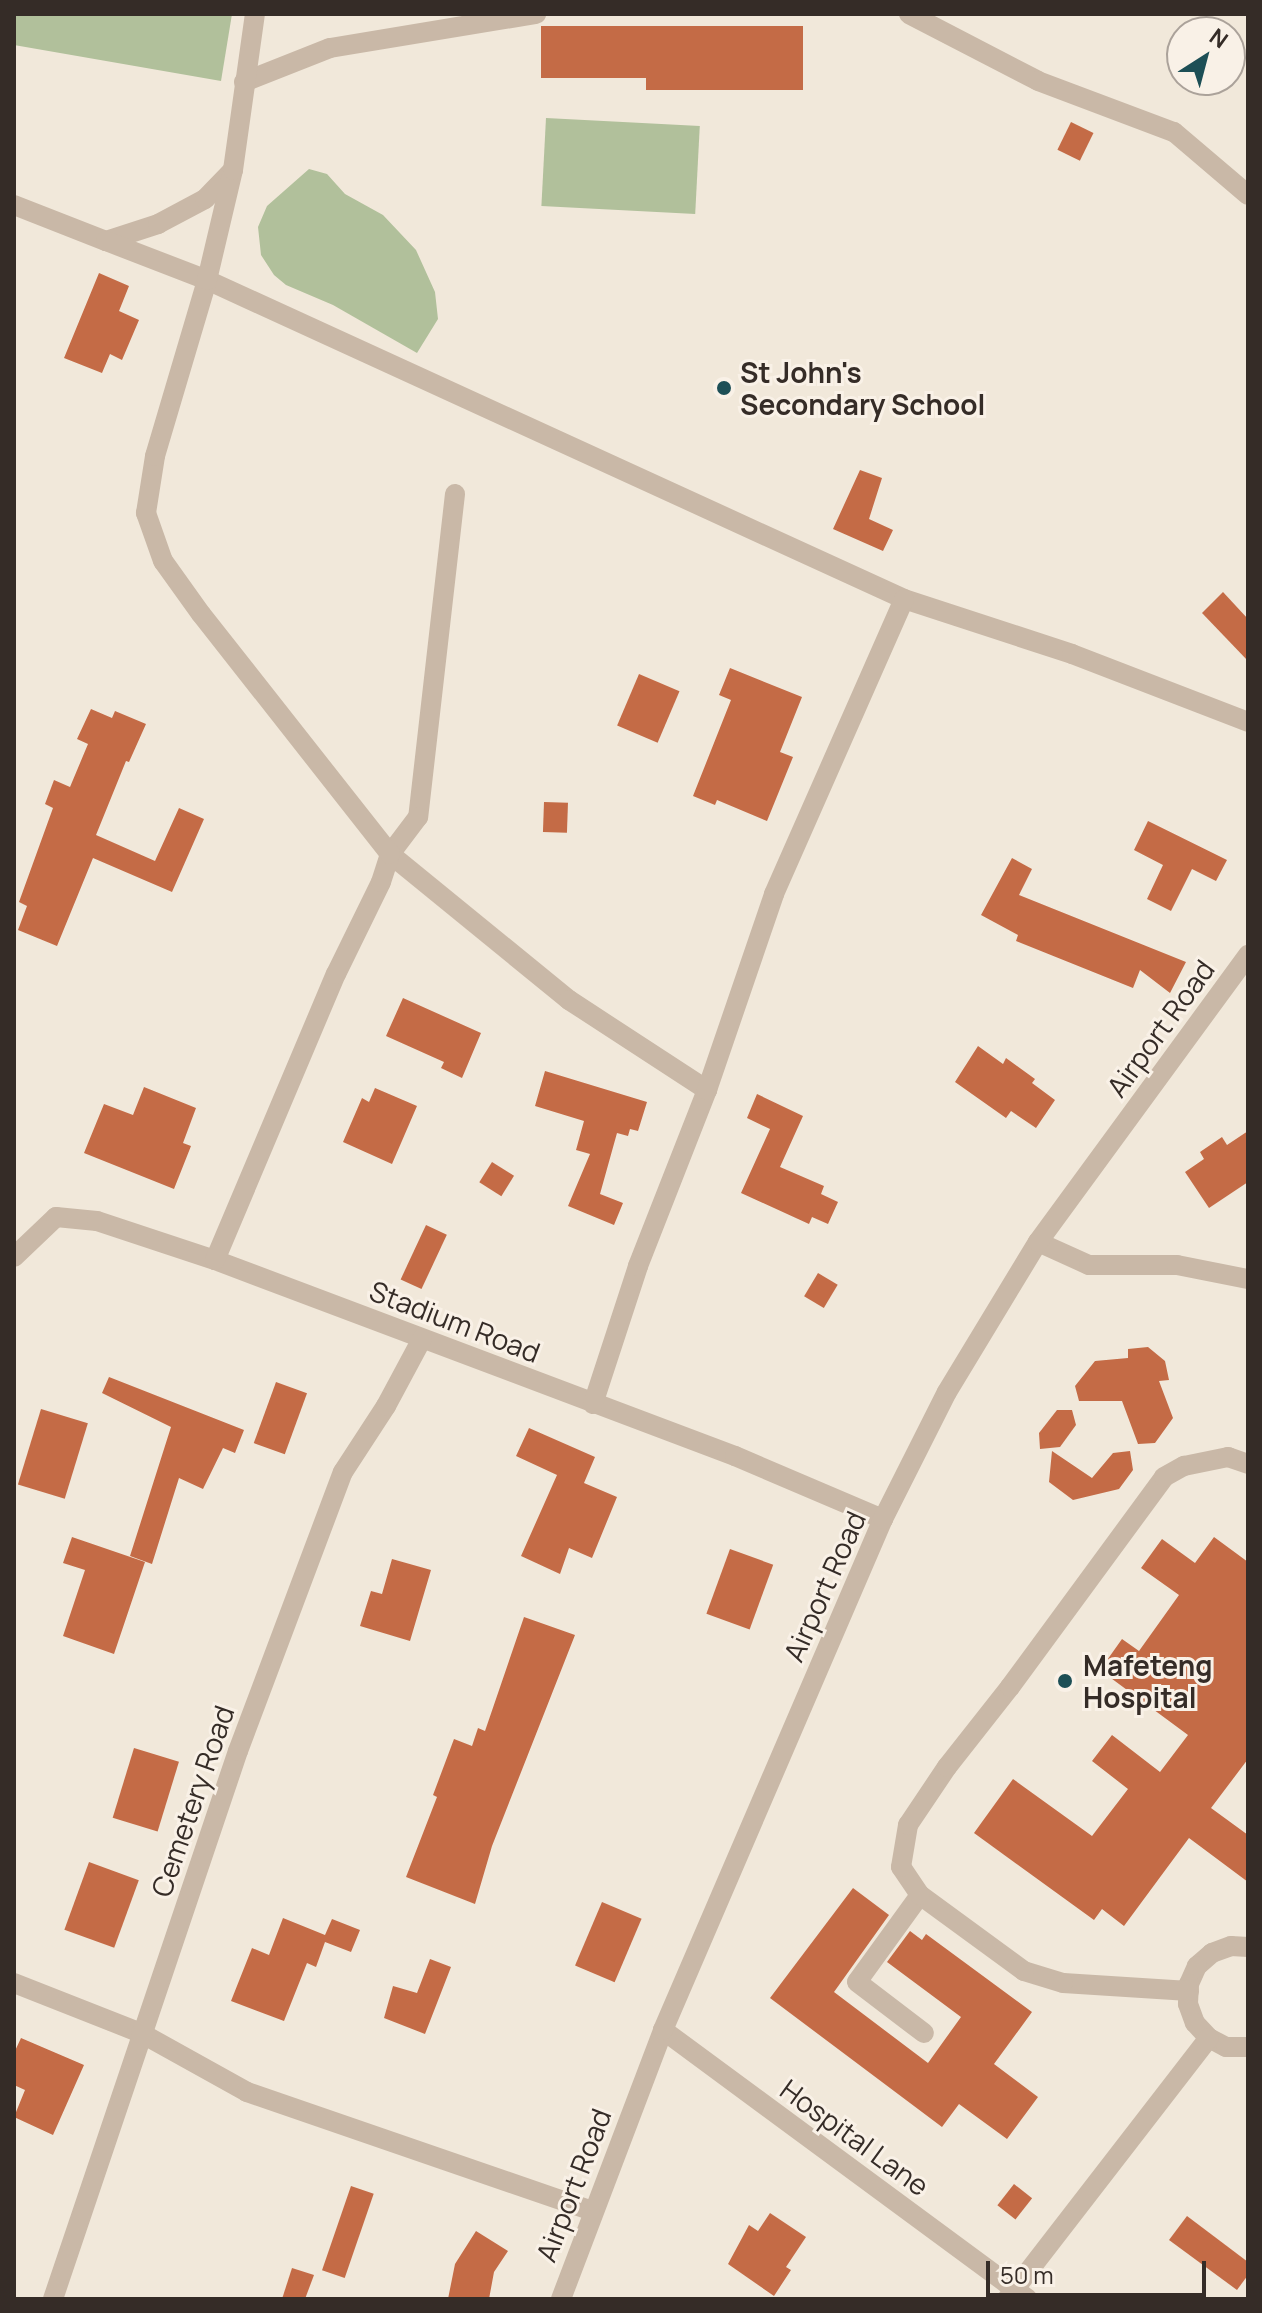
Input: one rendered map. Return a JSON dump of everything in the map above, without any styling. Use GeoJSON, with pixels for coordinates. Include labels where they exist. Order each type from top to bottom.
{"type":"FeatureCollection","features":[{"type":"Feature","properties":{"kind":"street"},"geometry":{"type":"LineString","coordinates":[[255,14],[233,170],[207,280],[155,456],[146,513],[163,561],[193,604],[390,854],[569,1000],[707,1090]]}},
{"type":"Feature","properties":{"kind":"street"},"geometry":{"type":"LineString","coordinates":[[244,82],[330,48],[536,14]]}},
{"type":"Feature","properties":{"kind":"street"},"geometry":{"type":"LineString","coordinates":[[909,14],[1038,81],[1174,132],[1248,195]]}},
{"type":"Feature","properties":{"kind":"street"},"geometry":{"type":"LineString","coordinates":[[106,241],[158,224],[205,199],[233,170]]}},
{"type":"Feature","properties":{"kind":"street"},"geometry":{"type":"LineString","coordinates":[[14,205],[207,280],[904,599],[1072,654],[1248,722]]}},
{"type":"Feature","properties":{"kind":"street"},"geometry":{"type":"LineString","coordinates":[[215,1260],[336,974],[381,882],[390,854],[418,817],[455,494]]}},
{"type":"Feature","properties":{"kind":"street"},"geometry":{"type":"LineString","coordinates":[[593,1404],[638,1266],[707,1090],[774,894],[904,599]]}},
{"type":"Feature","properties":{"kind":"street","name":"Airport Road"},"geometry":{"type":"LineString","coordinates":[[561,2299],[663,2030],[883,1519],[947,1392],[1038,1242],[1248,955]]}},
{"type":"Feature","properties":{"kind":"street","name":"Stadium Road"},"geometry":{"type":"LineString","coordinates":[[14,1257],[56,1217],[97,1221],[215,1260],[735,1456],[883,1519]]}},
{"type":"Feature","properties":{"kind":"street"},"geometry":{"type":"LineString","coordinates":[[1038,1242],[1089,1265],[1177,1265],[1248,1279]]}},
{"type":"Feature","properties":{"kind":"street","name":"Cemetery Road"},"geometry":{"type":"LineString","coordinates":[[53,2299],[238,1751],[343,1472],[386,1406],[422,1339]]}},
{"type":"Feature","properties":{"kind":"street"},"geometry":{"type":"LineString","coordinates":[[1189,1991],[1063,1983],[1024,1971],[920,1895],[901,1867],[908,1825],[947,1767],[1164,1477],[1184,1466],[1228,1457],[1248,1464]]}},
{"type":"Feature","properties":{"kind":"street"},"geometry":{"type":"LineString","coordinates":[[920,1895],[857,1982],[924,2033]]}},
{"type":"Feature","properties":{"kind":"street"},"geometry":{"type":"LineString","coordinates":[[1248,1947],[1231,1946],[1212,1953],[1197,1966],[1188,2004],[1195,2023],[1209,2038],[1226,2047],[1248,2047]]}},
{"type":"Feature","properties":{"kind":"street"},"geometry":{"type":"LineString","coordinates":[[14,1983],[141,2033],[247,2092],[592,2211]]}},
{"type":"Feature","properties":{"kind":"street","name":"Hospital Lane"},"geometry":{"type":"LineString","coordinates":[[663,2030],[1016,2296]]}},
{"type":"Feature","properties":{"kind":"street"},"geometry":{"type":"LineString","coordinates":[[1016,2296],[1209,2038]]}},
{"type":"Feature","properties":{"kind":"green space"},"geometry":{"type":"Polygon","coordinates":[[[14,14],[232,14],[221,81],[14,45],[14,14]]]}},
{"type":"Feature","properties":{"kind":"green space"},"geometry":{"type":"Polygon","coordinates":[[[546,118],[700,126],[695,214],[541,206],[546,118]]]}},
{"type":"Feature","properties":{"kind":"green space"},"geometry":{"type":"Polygon","coordinates":[[[309,169],[327,174],[345,194],[383,215],[416,250],[435,292],[438,319],[417,353],[333,305],[286,285],[274,275],[261,255],[258,227],[267,206],[309,169]]]}},
{"type":"Feature","properties":{"kind":"building"},"geometry":{"type":"Polygon","coordinates":[[[541,26],[803,26],[803,90],[646,90],[646,78],[541,78],[541,26]]]}},
{"type":"Feature","properties":{"kind":"building"},"geometry":{"type":"Polygon","coordinates":[[[1071,122],[1093,133],[1080,161],[1057,150],[1071,122]]]}},
{"type":"Feature","properties":{"kind":"building"},"geometry":{"type":"Polygon","coordinates":[[[99,273],[129,286],[119,311],[139,320],[122,360],[110,354],[102,373],[64,358],[99,273]]]}},
{"type":"Feature","properties":{"kind":"building"},"geometry":{"type":"Polygon","coordinates":[[[860,470],[882,478],[869,519],[893,530],[883,551],[833,529],[860,470]]]}},
{"type":"Feature","properties":{"kind":"building"},"geometry":{"type":"Polygon","coordinates":[[[1223,592],[1248,619],[1248,661],[1202,613],[1223,592]]]}},
{"type":"Feature","properties":{"kind":"building"},"geometry":{"type":"Polygon","coordinates":[[[730,668],[802,697],[780,752],[793,757],[767,821],[717,800],[715,805],[693,796],[731,700],[719,695],[730,668]]]}},
{"type":"Feature","properties":{"kind":"building"},"geometry":{"type":"Polygon","coordinates":[[[639,674],[680,691],[658,743],[617,726],[639,674]]]}},
{"type":"Feature","properties":{"kind":"building"},"geometry":{"type":"Polygon","coordinates":[[[91,709],[112,718],[115,711],[146,724],[129,762],[126,761],[96,835],[155,861],[179,808],[204,819],[172,892],[93,858],[57,946],[18,930],[27,906],[19,902],[53,808],[45,804],[54,780],[70,787],[88,744],[77,739],[91,709]]]}},
{"type":"Feature","properties":{"kind":"building"},"geometry":{"type":"Polygon","coordinates":[[[544,802],[568,803],[567,833],[543,832],[544,802]]]}},
{"type":"Feature","properties":{"kind":"building"},"geometry":{"type":"Polygon","coordinates":[[[1148,821],[1227,860],[1216,881],[1192,869],[1171,911],[1147,899],[1163,865],[1134,850],[1148,821]]]}},
{"type":"Feature","properties":{"kind":"building"},"geometry":{"type":"Polygon","coordinates":[[[1012,858],[1032,869],[1019,895],[1186,962],[1170,993],[1140,970],[1133,988],[1016,941],[1018,935],[981,915],[1012,858]]]}},
{"type":"Feature","properties":{"kind":"building"},"geometry":{"type":"Polygon","coordinates":[[[403,998],[481,1033],[462,1078],[441,1068],[444,1062],[386,1036],[403,998]]]}},
{"type":"Feature","properties":{"kind":"building"},"geometry":{"type":"Polygon","coordinates":[[[978,1046],[1003,1064],[1006,1058],[1035,1079],[1032,1083],[1055,1100],[1036,1128],[1011,1111],[1006,1118],[955,1082],[978,1046]]]}},
{"type":"Feature","properties":{"kind":"building"},"geometry":{"type":"Polygon","coordinates":[[[545,1071],[647,1102],[638,1131],[630,1129],[628,1136],[617,1133],[600,1194],[623,1203],[614,1225],[568,1206],[590,1154],[576,1150],[584,1121],[535,1106],[545,1071]]]}},
{"type":"Feature","properties":{"kind":"building"},"geometry":{"type":"Polygon","coordinates":[[[144,1087],[196,1108],[183,1143],[191,1146],[174,1189],[84,1153],[104,1104],[133,1115],[144,1087]]]}},
{"type":"Feature","properties":{"kind":"building"},"geometry":{"type":"Polygon","coordinates":[[[375,1088],[417,1106],[392,1164],[343,1142],[362,1098],[369,1102],[375,1088]]]}},
{"type":"Feature","properties":{"kind":"building"},"geometry":{"type":"Polygon","coordinates":[[[757,1094],[803,1116],[780,1167],[824,1186],[821,1194],[838,1202],[828,1224],[812,1217],[809,1224],[741,1193],[770,1129],[747,1118],[757,1094]]]}},
{"type":"Feature","properties":{"kind":"building"},"geometry":{"type":"Polygon","coordinates":[[[1248,1131],[1248,1182],[1209,1208],[1185,1172],[1204,1159],[1200,1152],[1222,1137],[1227,1145],[1248,1131]]]}},
{"type":"Feature","properties":{"kind":"building"},"geometry":{"type":"Polygon","coordinates":[[[492,1162],[514,1176],[501,1196],[479,1182],[492,1162]]]}},
{"type":"Feature","properties":{"kind":"building"},"geometry":{"type":"Polygon","coordinates":[[[426,1225],[447,1235],[421,1289],[401,1279],[426,1225]]]}},
{"type":"Feature","properties":{"kind":"building"},"geometry":{"type":"Polygon","coordinates":[[[818,1273],[838,1285],[824,1308],[804,1296],[818,1273]]]}},
{"type":"Feature","properties":{"kind":"building"},"geometry":{"type":"Polygon","coordinates":[[[1148,1347],[1165,1361],[1169,1380],[1159,1381],[1173,1418],[1155,1443],[1138,1444],[1122,1401],[1079,1401],[1075,1386],[1095,1361],[1128,1358],[1128,1349],[1148,1347]]]}},
{"type":"Feature","properties":{"kind":"building"},"geometry":{"type":"Polygon","coordinates":[[[109,1377],[244,1430],[235,1453],[223,1448],[203,1489],[179,1478],[152,1564],[130,1556],[171,1427],[102,1393],[109,1377]]]}},
{"type":"Feature","properties":{"kind":"building"},"geometry":{"type":"Polygon","coordinates":[[[276,1382],[307,1393],[285,1454],[254,1443],[276,1382]]]}},
{"type":"Feature","properties":{"kind":"building"},"geometry":{"type":"Polygon","coordinates":[[[41,1409],[88,1423],[65,1499],[18,1485],[41,1409]]]}},
{"type":"Feature","properties":{"kind":"building"},"geometry":{"type":"Polygon","coordinates":[[[1057,1410],[1072,1410],[1076,1425],[1060,1447],[1040,1449],[1039,1433],[1057,1410]]]}},
{"type":"Feature","properties":{"kind":"building"},"geometry":{"type":"Polygon","coordinates":[[[529,1428],[595,1457],[584,1483],[617,1497],[592,1558],[569,1548],[560,1574],[521,1556],[557,1475],[516,1456],[529,1428]]]}},
{"type":"Feature","properties":{"kind":"building"},"geometry":{"type":"Polygon","coordinates":[[[1052,1451],[1092,1478],[1113,1453],[1130,1451],[1133,1470],[1119,1489],[1073,1500],[1049,1482],[1052,1451]]]}},
{"type":"Feature","properties":{"kind":"building"},"geometry":{"type":"Polygon","coordinates":[[[72,1537],[145,1562],[114,1654],[63,1636],[85,1570],[63,1563],[72,1537]]]}},
{"type":"Feature","properties":{"kind":"building"},"geometry":{"type":"Polygon","coordinates":[[[1214,1537],[1248,1562],[1248,1759],[1211,1808],[1248,1835],[1248,1882],[1189,1838],[1124,1926],[1102,1909],[1094,1920],[974,1833],[1013,1779],[1092,1836],[1128,1789],[1092,1761],[1112,1735],[1160,1772],[1188,1735],[1100,1670],[1122,1639],[1139,1651],[1179,1595],[1141,1568],[1162,1539],[1195,1563],[1214,1537]]]}},
{"type":"Feature","properties":{"kind":"building"},"geometry":{"type":"Polygon","coordinates":[[[730,1549],[773,1565],[750,1630],[706,1614],[730,1549]]]}},
{"type":"Feature","properties":{"kind":"building"},"geometry":{"type":"Polygon","coordinates":[[[392,1559],[431,1570],[410,1641],[360,1626],[371,1591],[382,1594],[392,1559]]]}},
{"type":"Feature","properties":{"kind":"building"},"geometry":{"type":"Polygon","coordinates":[[[524,1617],[575,1635],[492,1846],[475,1904],[406,1877],[437,1797],[433,1795],[454,1739],[472,1746],[478,1728],[485,1731],[524,1617]]]}},
{"type":"Feature","properties":{"kind":"building"},"geometry":{"type":"Polygon","coordinates":[[[134,1748],[179,1762],[158,1832],[113,1818],[134,1748]]]}},
{"type":"Feature","properties":{"kind":"building"},"geometry":{"type":"Polygon","coordinates":[[[89,1862],[139,1880],[114,1948],[64,1930],[89,1862]]]}},
{"type":"Feature","properties":{"kind":"building"},"geometry":{"type":"Polygon","coordinates":[[[853,1888],[889,1915],[834,1992],[928,2063],[961,2017],[887,1962],[910,1931],[922,1940],[926,1934],[1032,2012],[994,2064],[1038,2097],[1007,2139],[959,2104],[942,2127],[770,1998],[853,1888]]]}},
{"type":"Feature","properties":{"kind":"building"},"geometry":{"type":"Polygon","coordinates":[[[602,1902],[642,1919],[615,1982],[575,1966],[602,1902]]]}},
{"type":"Feature","properties":{"kind":"building"},"geometry":{"type":"Polygon","coordinates":[[[283,1918],[325,1935],[332,1919],[360,1930],[351,1952],[325,1942],[316,1967],[307,1963],[284,2021],[231,2001],[252,1948],[269,1955],[283,1918]]]}},
{"type":"Feature","properties":{"kind":"building"},"geometry":{"type":"Polygon","coordinates":[[[430,1959],[451,1967],[425,2034],[384,2018],[393,1986],[417,1993],[430,1959]]]}},
{"type":"Feature","properties":{"kind":"building"},"geometry":{"type":"Polygon","coordinates":[[[21,2038],[84,2065],[53,2135],[14,2117],[25,2090],[14,2085],[14,2053],[21,2038]]]}},
{"type":"Feature","properties":{"kind":"building"},"geometry":{"type":"Polygon","coordinates":[[[1014,2184],[1032,2198],[1016,2219],[997,2205],[1014,2184]]]}},
{"type":"Feature","properties":{"kind":"building"},"geometry":{"type":"Polygon","coordinates":[[[351,2186],[374,2194],[345,2278],[322,2270],[351,2186]]]}},
{"type":"Feature","properties":{"kind":"building"},"geometry":{"type":"Polygon","coordinates":[[[770,2213],[806,2237],[786,2267],[791,2270],[774,2296],[728,2264],[749,2225],[758,2231],[770,2213]]]}},
{"type":"Feature","properties":{"kind":"building"},"geometry":{"type":"Polygon","coordinates":[[[1187,2216],[1248,2262],[1248,2275],[1237,2290],[1169,2240],[1187,2216]]]}},
{"type":"Feature","properties":{"kind":"building"},"geometry":{"type":"Polygon","coordinates":[[[476,2231],[508,2251],[494,2272],[489,2299],[448,2299],[455,2264],[476,2231]]]}},
{"type":"Feature","properties":{"kind":"building"},"geometry":{"type":"Polygon","coordinates":[[[292,2268],[314,2275],[305,2299],[282,2299],[292,2268]]]}},
{"type":"Feature","properties":{"kind":"place","name":"St John's Secondary School"},"geometry":{"type":"Point","coordinates":[724,388]}},
{"type":"Feature","properties":{"kind":"place","name":"Mafeteng Hospital"},"geometry":{"type":"Point","coordinates":[1065,1681]}}]}
